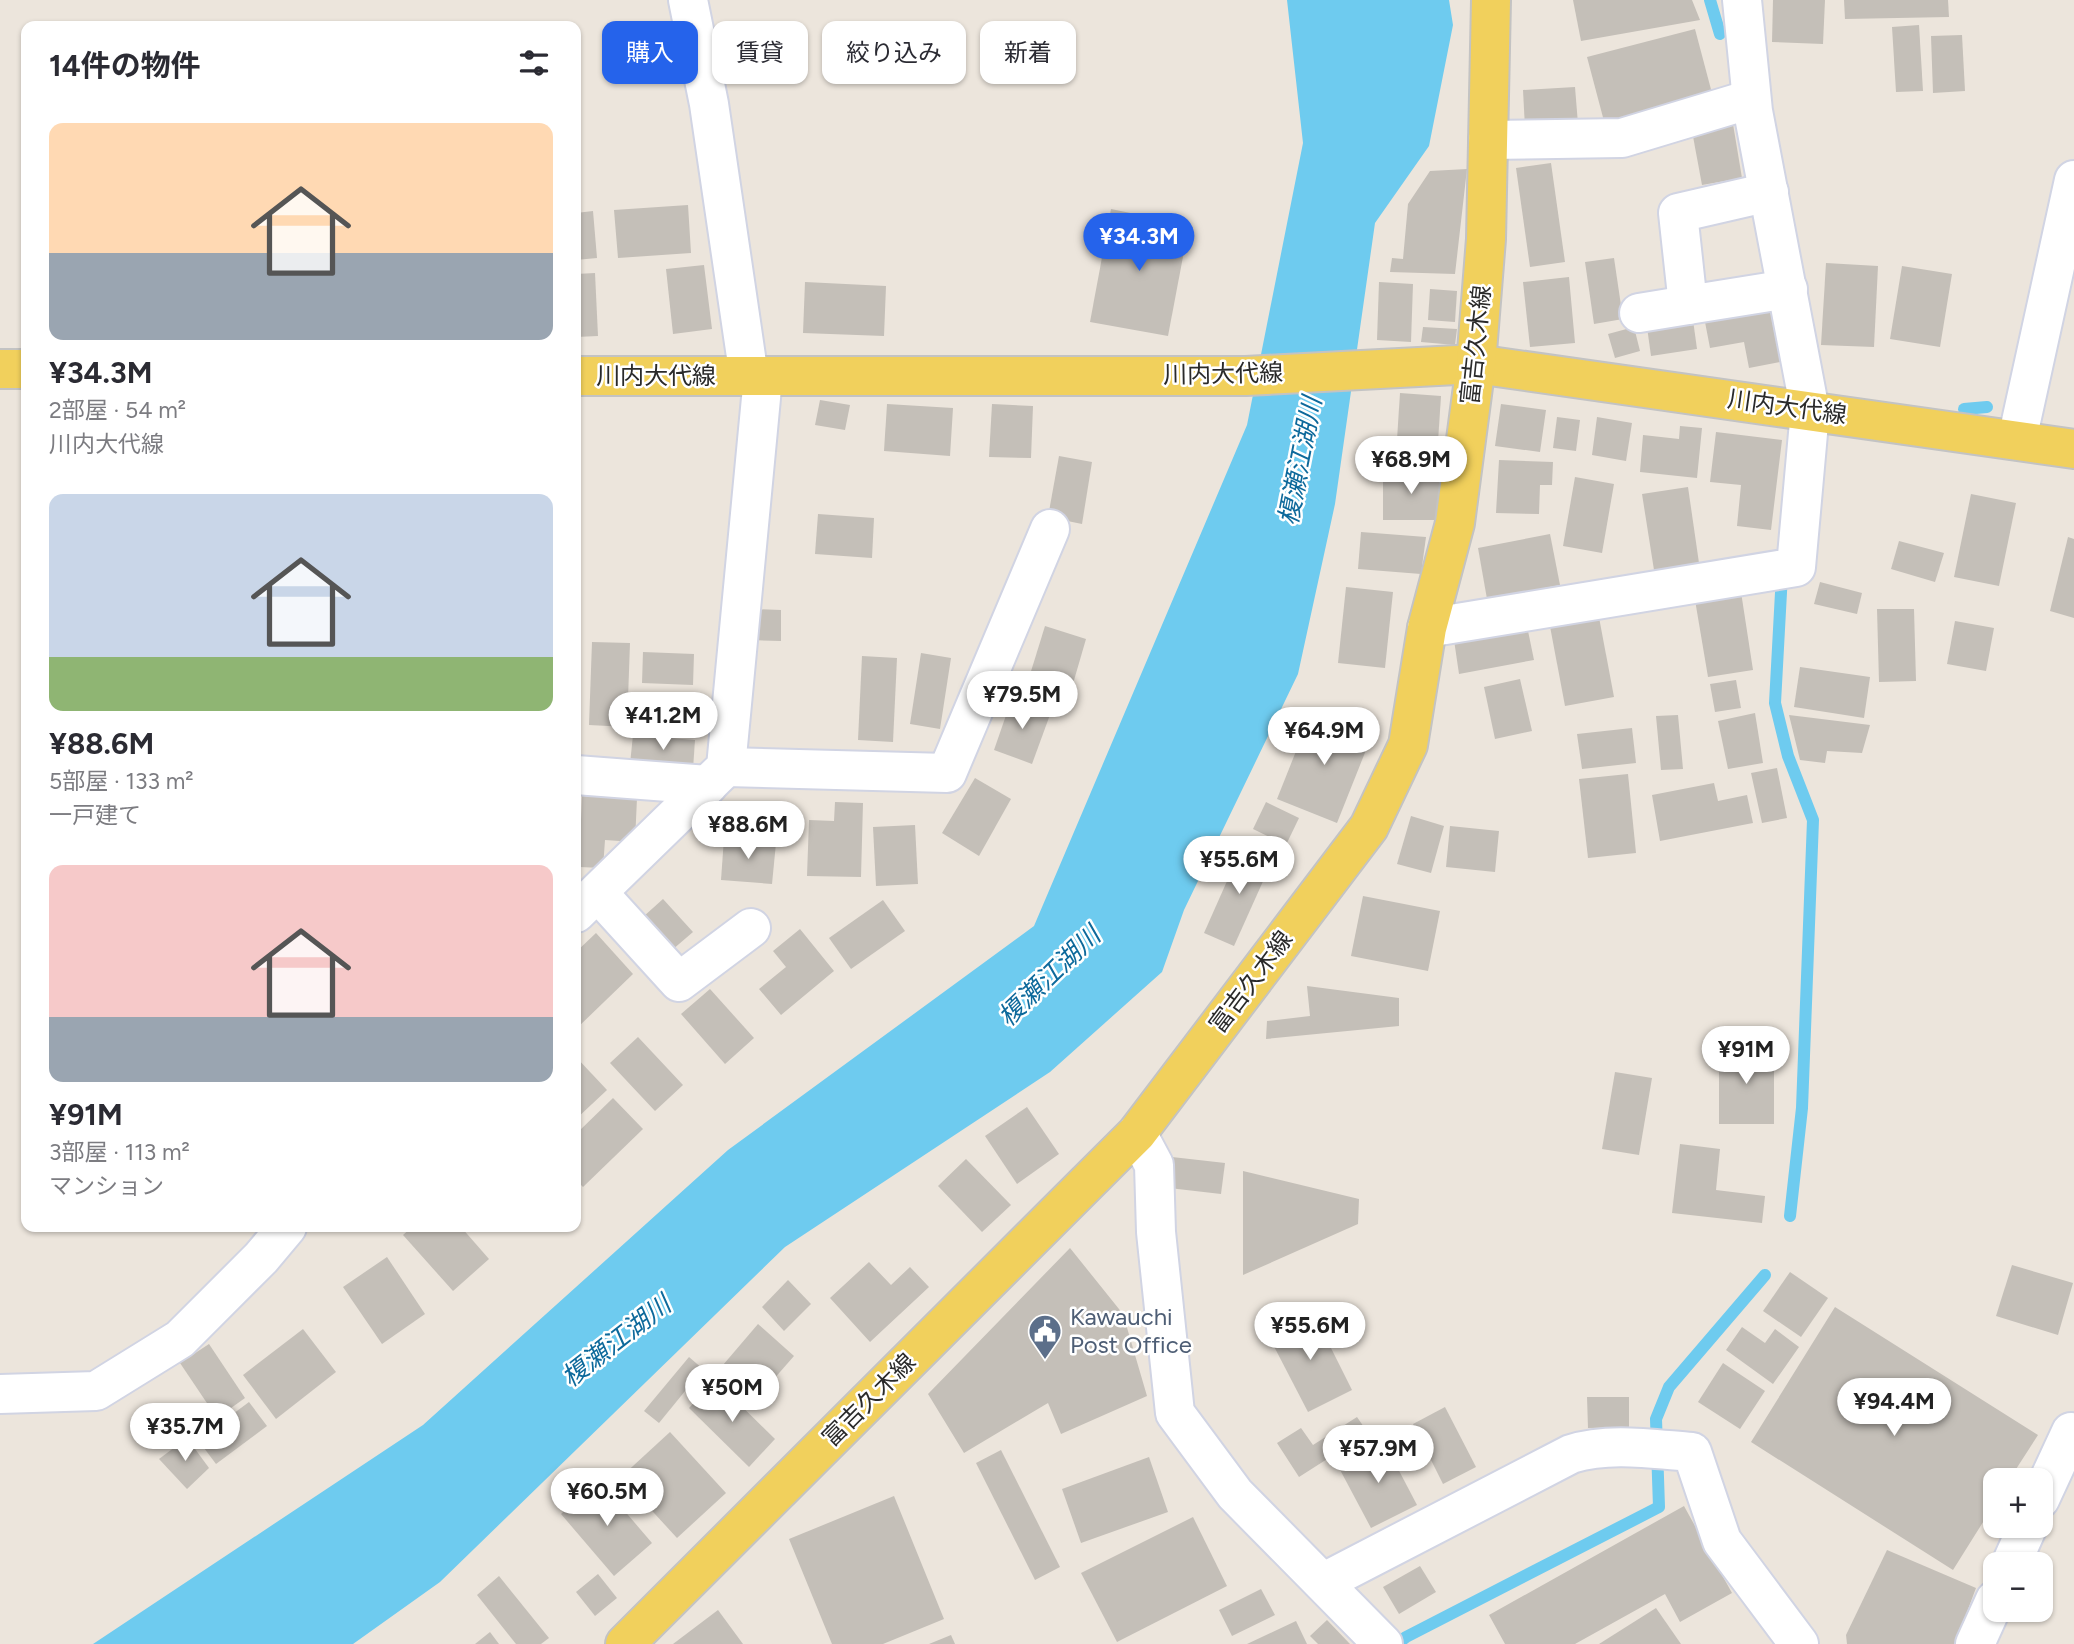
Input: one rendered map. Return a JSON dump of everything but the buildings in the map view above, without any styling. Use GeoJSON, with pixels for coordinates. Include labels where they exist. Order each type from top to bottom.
{"type":"FeatureCollection","features":[{"type":"Feature","properties":{"kind":"main road","name":"富吉久木線"},"geometry":{"type":"LineString","coordinates":[[625,1644],[1137,1133],[1369,827],[1408,745],[1427,628],[1455,523],[1476,364],[1486,239],[1491,0]]}},
{"type":"Feature","properties":{"kind":"main road","name":"川内大代線"},"geometry":{"type":"LineString","coordinates":[[581,376],[1246,376],[1375,367],[1476,364],[2074,449]]}},
{"type":"Feature","properties":{"kind":"main road"},"geometry":{"type":"LineString","coordinates":[[0,369],[21,369]]}},
{"type":"Feature","properties":{"kind":"street"},"geometry":{"type":"LineString","coordinates":[[688,0],[709,104],[756,377],[717,776],[587,903],[679,982],[751,928]]}},
{"type":"Feature","properties":{"kind":"street"},"geometry":{"type":"LineString","coordinates":[[1427,628],[1796,567],[1810,411],[1751,99],[1742,0]]}},
{"type":"Feature","properties":{"kind":"street"},"geometry":{"type":"LineString","coordinates":[[1488,140],[1622,138],[1751,99]]}},
{"type":"Feature","properties":{"kind":"street"},"geometry":{"type":"LineString","coordinates":[[2017,440],[2074,180]]}},
{"type":"Feature","properties":{"kind":"street"},"geometry":{"type":"LineString","coordinates":[[1688,305],[1678,213],[1769,192]]}},
{"type":"Feature","properties":{"kind":"street"},"geometry":{"type":"LineString","coordinates":[[1639,313],[1787,289]]}},
{"type":"Feature","properties":{"kind":"street"},"geometry":{"type":"LineString","coordinates":[[581,775],[947,774],[1050,529]]}},
{"type":"Feature","properties":{"kind":"street"},"geometry":{"type":"LineString","coordinates":[[1137,1133],[1154,1166],[1156,1232],[1175,1413],[1236,1494],[1383,1644]]}},
{"type":"Feature","properties":{"kind":"street"},"geometry":{"type":"LineString","coordinates":[[0,1394],[96,1391],[180,1339],[261,1258],[283,1232]]}},
{"type":"Feature","properties":{"kind":"street"},"geometry":{"type":"LineString","coordinates":[[2053,1471],[2071,1432]]}},
{"type":"Feature","properties":{"kind":"street"},"geometry":{"type":"LineString","coordinates":[[1324,1582],[1571,1454],[1589,1448],[1692,1452],[1722,1541],[1799,1644]]}},
{"type":"Feature","properties":{"kind":"street"},"geometry":{"type":"LineString","coordinates":[[1975,1644],[1985,1622]]}},
{"type":"Feature","properties":{"kind":"water","name":"榎瀬江湖川"},"geometry":{"type":"Polygon","coordinates":[[[1287,0],[1449,0],[1453,25],[1429,146],[1375,223],[1335,504],[1298,674],[1184,910],[1162,972],[1050,1072],[785,1247],[440,1582],[353,1644],[93,1644],[423,1425],[728,1150],[1034,926],[1247,425],[1303,143],[1287,0]]]}},
{"type":"Feature","properties":{"kind":"waterway"},"geometry":{"type":"LineString","coordinates":[[1710,0],[1720,34]]}},
{"type":"Feature","properties":{"kind":"waterway"},"geometry":{"type":"LineString","coordinates":[[1964,409],[1987,407]]}},
{"type":"Feature","properties":{"kind":"waterway"},"geometry":{"type":"LineString","coordinates":[[1782,574],[1775,703],[1788,756],[1813,820],[1802,1108],[1790,1216]]}},
{"type":"Feature","properties":{"kind":"waterway"},"geometry":{"type":"LineString","coordinates":[[1397,1644],[1659,1507],[1656,1419],[1669,1387],[1765,1275]]}},
{"type":"Feature","properties":{"kind":"place","name":"Kawauchi Post Office"},"geometry":{"type":"Point","coordinates":[1045,1361]}}]}
